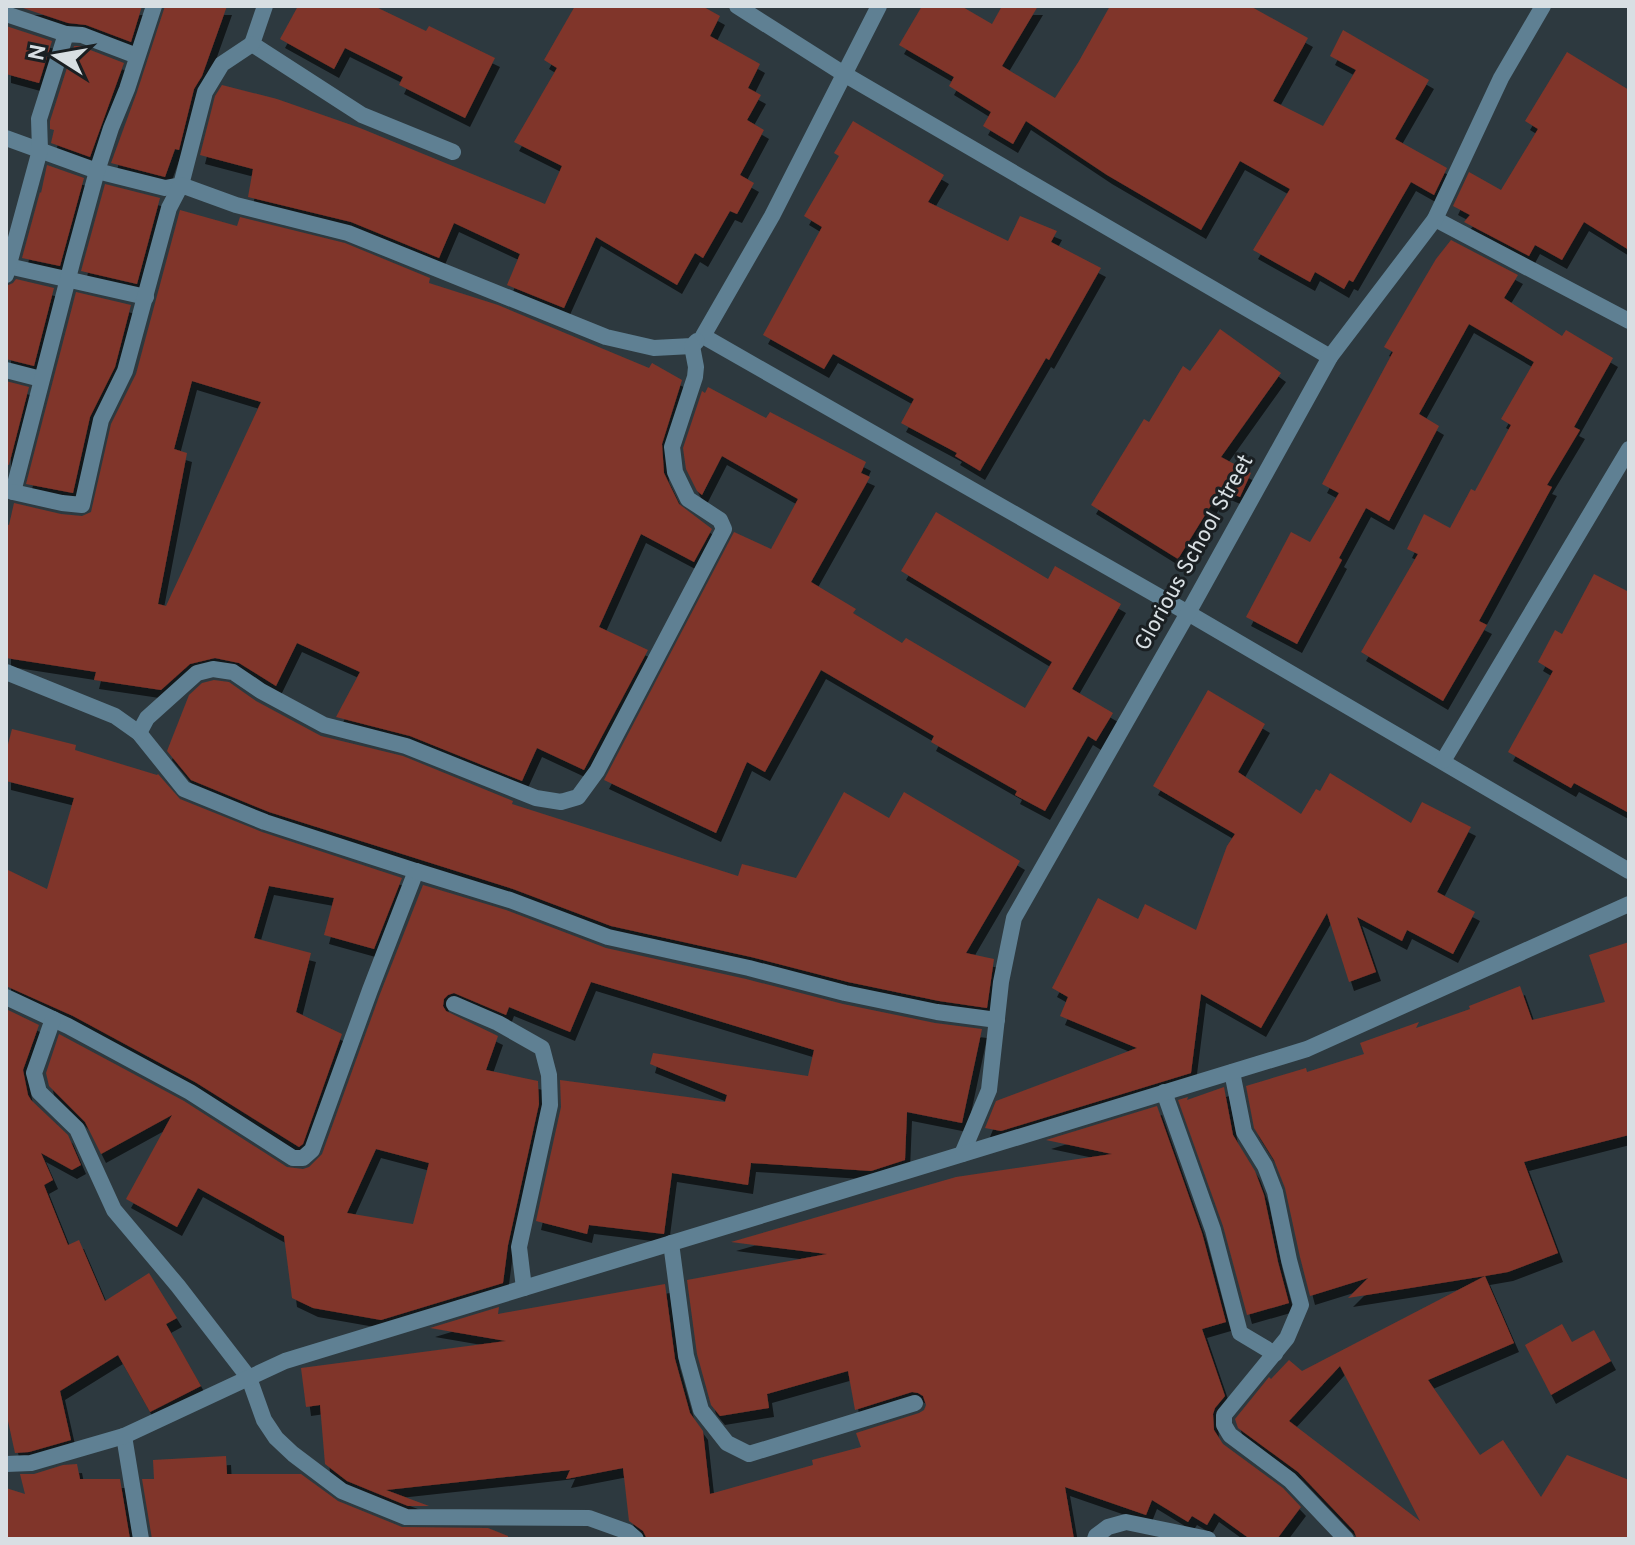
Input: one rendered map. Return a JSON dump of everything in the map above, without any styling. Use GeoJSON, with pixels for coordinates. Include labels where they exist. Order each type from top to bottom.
{"type":"FeatureCollection","features":[{"type":"Feature","properties":{"kind":"street"},"geometry":{"type":"LineString","coordinates":[[154,6],[97,171],[10,490],[62,503],[82,505],[101,420],[125,371],[169,208],[181,185],[205,92],[222,64],[252,44],[265,6]]}},
{"type":"Feature","properties":{"kind":"street"},"geometry":{"type":"LineString","coordinates":[[737,6],[844,74],[1330,357]]}},
{"type":"Feature","properties":{"kind":"street"},"geometry":{"type":"LineString","coordinates":[[139,733],[147,718],[197,673],[213,669],[233,672],[324,725],[406,746],[536,798],[561,802],[578,797],[597,771],[724,529],[720,520],[688,499],[675,472],[672,447],[695,377],[698,341],[772,216],[879,6]]}},
{"type":"Feature","properties":{"kind":"street","name":"Glorious School Street"},"geometry":{"type":"LineString","coordinates":[[962,1154],[989,1090],[1001,982],[1014,918],[1330,357],[1435,219],[1501,78],[1543,6]]}},
{"type":"Feature","properties":{"kind":"street"},"geometry":{"type":"LineString","coordinates":[[6,14],[66,34],[82,35],[137,56]]}},
{"type":"Feature","properties":{"kind":"street"},"geometry":{"type":"LineString","coordinates":[[66,34],[39,119],[40,150],[7,270],[68,278],[146,297]]}},
{"type":"Feature","properties":{"kind":"street"},"geometry":{"type":"LineString","coordinates":[[252,44],[362,115],[453,152]]}},
{"type":"Feature","properties":{"kind":"street"},"geometry":{"type":"LineString","coordinates":[[6,138],[97,171],[165,188],[181,185],[236,205],[348,233],[606,337],[654,348],[698,341],[1188,613],[1629,871]]}},
{"type":"Feature","properties":{"kind":"street"},"geometry":{"type":"LineString","coordinates":[[1435,219],[1629,321]]}},
{"type":"Feature","properties":{"kind":"street"},"geometry":{"type":"LineString","coordinates":[[6,370],[41,379]]}},
{"type":"Feature","properties":{"kind":"street"},"geometry":{"type":"LineString","coordinates":[[1443,761],[1629,449]]}},
{"type":"Feature","properties":{"kind":"street"},"geometry":{"type":"LineString","coordinates":[[6,672],[115,716],[139,733],[184,789],[265,822],[510,900],[608,937],[845,993],[937,1012],[997,1020]]}},
{"type":"Feature","properties":{"kind":"street"},"geometry":{"type":"LineString","coordinates":[[6,997],[190,1092],[293,1158],[303,1158],[312,1150],[416,871]]}},
{"type":"Feature","properties":{"kind":"street"},"geometry":{"type":"LineString","coordinates":[[6,1464],[31,1463],[124,1436],[285,1361],[1307,1049],[1629,904]]}},
{"type":"Feature","properties":{"kind":"street"},"geometry":{"type":"LineString","coordinates":[[454,1004],[498,1023],[542,1048],[549,1075],[550,1105],[519,1247],[524,1288]]}},
{"type":"Feature","properties":{"kind":"street"},"geometry":{"type":"LineString","coordinates":[[53,1019],[34,1073],[39,1092],[77,1129],[114,1210],[249,1378],[264,1420],[276,1438],[293,1454],[342,1491],[406,1517],[589,1518],[628,1532],[636,1539]]}},
{"type":"Feature","properties":{"kind":"street"},"geometry":{"type":"LineString","coordinates":[[1232,1072],[1244,1132],[1265,1166],[1275,1192],[1301,1305],[1287,1338],[1224,1415],[1224,1425],[1230,1435],[1290,1480],[1346,1539]]}},
{"type":"Feature","properties":{"kind":"street"},"geometry":{"type":"LineString","coordinates":[[1164,1092],[1213,1230],[1240,1333],[1275,1354]]}},
{"type":"Feature","properties":{"kind":"street"},"geometry":{"type":"LineString","coordinates":[[671,1243],[686,1356],[701,1410],[727,1443],[749,1454],[915,1403]]}},
{"type":"Feature","properties":{"kind":"street"},"geometry":{"type":"LineString","coordinates":[[124,1436],[141,1539]]}},
{"type":"Feature","properties":{"kind":"street"},"geometry":{"type":"LineString","coordinates":[[1095,1539],[1108,1527],[1126,1522],[1208,1539]]}},
{"type":"Feature","properties":{"kind":"building"},"geometry":{"type":"Polygon","coordinates":[[[17,6],[142,6],[131,42],[86,25],[68,23],[17,6]]]}},
{"type":"Feature","properties":{"kind":"building"},"geometry":{"type":"Polygon","coordinates":[[[165,6],[227,6],[202,76],[194,89],[179,150],[175,149],[165,177],[111,163],[165,6]]]}},
{"type":"Feature","properties":{"kind":"building"},"geometry":{"type":"Polygon","coordinates":[[[298,6],[374,6],[426,31],[429,26],[495,58],[465,118],[399,85],[403,77],[345,48],[334,69],[280,39],[298,6]]]}},
{"type":"Feature","properties":{"kind":"building"},"geometry":{"type":"Polygon","coordinates":[[[575,6],[702,6],[720,16],[710,36],[760,64],[748,88],[761,95],[747,120],[764,130],[740,175],[754,183],[737,214],[730,211],[703,258],[695,253],[677,285],[596,237],[564,308],[507,285],[520,254],[454,223],[439,258],[351,222],[248,197],[253,169],[200,155],[215,96],[222,85],[277,99],[360,128],[545,204],[562,166],[514,142],[557,68],[544,60],[575,6]]]}},
{"type":"Feature","properties":{"kind":"building"},"geometry":{"type":"Polygon","coordinates":[[[922,6],[961,6],[992,24],[1002,6],[1038,6],[1002,66],[1055,98],[1110,6],[1250,6],[1308,38],[1273,101],[1323,126],[1356,70],[1330,56],[1343,30],[1429,80],[1395,139],[1447,168],[1434,195],[1411,182],[1353,282],[1349,280],[1344,289],[1315,272],[1310,282],[1253,250],[1290,189],[1240,161],[1201,230],[1107,175],[1026,121],[1013,144],[983,126],[991,112],[949,86],[954,77],[899,45],[922,6]]]}},
{"type":"Feature","properties":{"kind":"building"},"geometry":{"type":"Polygon","coordinates":[[[6,26],[52,41],[39,83],[6,74],[6,26]]]}},
{"type":"Feature","properties":{"kind":"building"},"geometry":{"type":"Polygon","coordinates":[[[74,46],[124,63],[90,157],[51,143],[54,130],[50,129],[50,121],[74,46]]]}},
{"type":"Feature","properties":{"kind":"building"},"geometry":{"type":"Polygon","coordinates":[[[1567,52],[1629,90],[1629,250],[1584,222],[1562,260],[1535,245],[1529,256],[1464,222],[1470,215],[1453,206],[1469,172],[1501,190],[1538,129],[1525,121],[1567,52]]]}},
{"type":"Feature","properties":{"kind":"building"},"geometry":{"type":"Polygon","coordinates":[[[853,121],[944,175],[928,202],[1008,241],[1020,216],[1057,231],[1051,242],[1101,268],[1049,360],[1046,358],[980,471],[955,456],[957,453],[901,423],[914,399],[833,354],[824,369],[763,335],[822,227],[804,216],[839,156],[834,153],[853,121]]]}},
{"type":"Feature","properties":{"kind":"building"},"geometry":{"type":"Polygon","coordinates":[[[47,165],[84,178],[60,266],[22,258],[47,165]]]}},
{"type":"Feature","properties":{"kind":"building"},"geometry":{"type":"Polygon","coordinates":[[[105,184],[160,198],[137,284],[81,271],[105,184]]]}},
{"type":"Feature","properties":{"kind":"building"},"geometry":{"type":"Polygon","coordinates":[[[180,210],[237,226],[240,217],[345,243],[430,278],[429,283],[498,305],[649,368],[652,363],[682,380],[662,444],[664,473],[679,504],[712,529],[694,562],[641,534],[599,627],[648,650],[584,770],[537,748],[522,781],[410,736],[336,717],[360,672],[297,643],[276,686],[239,663],[215,658],[190,664],[161,690],[94,680],[96,672],[6,658],[6,524],[9,525],[14,503],[61,514],[82,516],[91,512],[111,424],[136,374],[180,210]],[[192,381],[174,449],[187,453],[158,604],[166,606],[261,402],[192,381]]]}},
{"type":"Feature","properties":{"kind":"building"},"geometry":{"type":"Polygon","coordinates":[[[1451,240],[1518,275],[1504,298],[1562,336],[1566,330],[1613,358],[1574,427],[1580,430],[1547,485],[1552,487],[1479,621],[1487,625],[1443,701],[1361,652],[1418,554],[1407,549],[1424,514],[1450,528],[1471,489],[1475,491],[1511,425],[1501,419],[1534,362],[1469,324],[1419,414],[1439,426],[1389,521],[1366,508],[1297,644],[1246,617],[1291,532],[1310,542],[1339,493],[1322,484],[1393,352],[1384,347],[1436,259],[1451,240]]]}},
{"type":"Feature","properties":{"kind":"building"},"geometry":{"type":"Polygon","coordinates":[[[16,279],[54,288],[34,366],[6,359],[6,286],[16,279]]]}},
{"type":"Feature","properties":{"kind":"building"},"geometry":{"type":"Polygon","coordinates":[[[76,292],[131,305],[115,367],[90,417],[73,493],[26,484],[76,292]]]}},
{"type":"Feature","properties":{"kind":"building"},"geometry":{"type":"Polygon","coordinates":[[[1220,329],[1281,373],[1221,457],[1251,473],[1240,497],[1221,489],[1178,559],[1091,505],[1144,419],[1149,422],[1183,366],[1190,371],[1220,329]]]}},
{"type":"Feature","properties":{"kind":"building"},"geometry":{"type":"Polygon","coordinates":[[[6,381],[29,387],[9,465],[6,464],[6,381]]]}},
{"type":"Feature","properties":{"kind":"building"},"geometry":{"type":"Polygon","coordinates":[[[708,387],[766,418],[770,412],[866,462],[861,473],[870,477],[811,582],[856,609],[853,613],[902,643],[906,638],[1025,708],[1052,662],[901,571],[936,512],[1048,579],[1055,566],[1121,604],[1072,689],[1113,713],[1096,741],[1088,736],[1045,811],[1015,795],[1017,791],[931,742],[934,736],[821,670],[765,772],[747,762],[716,833],[604,780],[734,532],[771,549],[798,499],[722,456],[702,495],[697,491],[686,469],[683,448],[702,391],[705,393],[708,387]]]}},
{"type":"Feature","properties":{"kind":"building"},"geometry":{"type":"Polygon","coordinates":[[[1594,574],[1629,592],[1629,813],[1574,783],[1571,788],[1508,752],[1553,671],[1538,662],[1555,630],[1562,634],[1594,574]]]}},
{"type":"Feature","properties":{"kind":"building"},"geometry":{"type":"Polygon","coordinates":[[[214,680],[229,682],[256,701],[321,736],[403,756],[513,801],[512,804],[738,876],[742,864],[796,878],[844,792],[889,818],[904,792],[1020,861],[966,953],[994,959],[987,1008],[848,982],[611,926],[513,889],[269,812],[191,780],[167,751],[189,695],[202,683],[214,680]]]}},
{"type":"Feature","properties":{"kind":"building"},"geometry":{"type":"Polygon","coordinates":[[[1208,690],[1265,724],[1238,772],[1301,814],[1330,773],[1411,823],[1422,802],[1471,827],[1437,892],[1475,912],[1453,954],[1407,930],[1402,941],[1357,917],[1376,972],[1349,982],[1327,913],[1261,1028],[1201,994],[1191,1073],[1001,1131],[985,1128],[996,1101],[1137,1048],[1060,1016],[1068,997],[1052,988],[1098,898],[1138,919],[1145,904],[1196,930],[1227,846],[1235,834],[1153,786],[1208,690]]]}},
{"type":"Feature","properties":{"kind":"building"},"geometry":{"type":"Polygon","coordinates":[[[12,729],[76,745],[75,750],[158,774],[180,799],[262,832],[402,878],[374,949],[324,935],[334,898],[269,886],[254,938],[311,953],[296,1012],[342,1034],[303,1144],[299,1147],[195,1082],[73,1016],[6,986],[6,869],[47,889],[74,798],[6,781],[6,752],[12,729]]]}},
{"type":"Feature","properties":{"kind":"building"},"geometry":{"type":"Polygon","coordinates":[[[423,885],[506,910],[606,948],[843,1004],[935,1023],[982,1029],[962,1123],[907,1112],[905,1160],[871,1171],[751,1163],[748,1185],[672,1173],[664,1234],[589,1225],[587,1234],[536,1221],[561,1107],[560,1080],[725,1102],[727,1095],[650,1064],[653,1053],[808,1076],[814,1050],[591,982],[570,1032],[509,1007],[506,1015],[454,993],[448,995],[443,1006],[446,1011],[498,1036],[486,1070],[538,1081],[539,1104],[508,1245],[503,1283],[381,1320],[313,1308],[292,1298],[284,1236],[198,1188],[177,1227],[126,1199],[172,1115],[101,1154],[85,1122],[49,1086],[46,1073],[59,1034],[184,1101],[287,1167],[303,1169],[322,1154],[423,885]],[[376,1149],[347,1213],[413,1224],[429,1163],[376,1149]]]}},
{"type":"Feature","properties":{"kind":"building"},"geometry":{"type":"Polygon","coordinates":[[[1629,942],[1629,1135],[1524,1162],[1558,1253],[1508,1272],[1348,1298],[1368,1278],[1310,1296],[1285,1188],[1274,1160],[1254,1128],[1246,1086],[1306,1068],[1307,1072],[1364,1054],[1360,1043],[1419,1022],[1416,1028],[1470,1009],[1469,1006],[1520,986],[1532,1020],[1605,1002],[1589,955],[1629,942]]]}},
{"type":"Feature","properties":{"kind":"building"},"geometry":{"type":"Polygon","coordinates":[[[6,1009],[39,1025],[23,1070],[28,1095],[68,1135],[81,1165],[72,1170],[41,1153],[53,1180],[44,1185],[68,1245],[79,1240],[105,1301],[149,1273],[177,1318],[166,1324],[201,1386],[150,1412],[118,1355],[60,1391],[71,1440],[15,1453],[6,1412],[6,1009]]]}},
{"type":"Feature","properties":{"kind":"building"},"geometry":{"type":"Polygon","coordinates":[[[1224,1087],[1233,1135],[1255,1171],[1264,1195],[1289,1303],[1247,1315],[1223,1226],[1178,1100],[1188,1097],[1187,1100],[1224,1087]]]}},
{"type":"Feature","properties":{"kind":"building"},"geometry":{"type":"Polygon","coordinates":[[[1157,1106],[1202,1233],[1226,1322],[1202,1329],[1225,1396],[1213,1414],[1214,1430],[1223,1444],[1283,1488],[1301,1507],[1277,1539],[1250,1539],[1214,1513],[1207,1525],[1192,1516],[1188,1522],[1152,1500],[1146,1515],[1065,1487],[1074,1539],[647,1539],[643,1531],[629,1521],[623,1468],[566,1479],[570,1470],[386,1490],[429,1506],[408,1506],[347,1481],[325,1464],[320,1405],[306,1407],[301,1368],[506,1341],[430,1328],[499,1307],[498,1314],[665,1284],[675,1359],[690,1413],[703,1431],[710,1494],[813,1465],[812,1460],[861,1447],[856,1433],[919,1413],[926,1405],[923,1396],[912,1392],[855,1410],[848,1371],[767,1394],[769,1408],[720,1416],[711,1405],[697,1354],[687,1280],[827,1254],[731,1242],[956,1177],[1112,1154],[1046,1140],[1157,1106]]]}},
{"type":"Feature","properties":{"kind":"building"},"geometry":{"type":"Polygon","coordinates":[[[1485,1276],[1514,1343],[1428,1380],[1480,1455],[1503,1440],[1541,1497],[1567,1455],[1629,1480],[1629,1539],[1357,1539],[1354,1531],[1298,1472],[1238,1428],[1235,1419],[1269,1377],[1271,1379],[1289,1360],[1302,1371],[1485,1276]],[[1340,1366],[1289,1421],[1420,1521],[1340,1366]]]}},
{"type":"Feature","properties":{"kind":"building"},"geometry":{"type":"Polygon","coordinates":[[[1562,1324],[1572,1342],[1594,1330],[1611,1361],[1551,1395],[1525,1345],[1562,1324]]]}},
{"type":"Feature","properties":{"kind":"building"},"geometry":{"type":"Polygon","coordinates":[[[226,1456],[227,1474],[301,1474],[338,1501],[402,1527],[488,1528],[508,1536],[508,1539],[152,1539],[142,1479],[154,1479],[153,1460],[226,1456]]]}},
{"type":"Feature","properties":{"kind":"building"},"geometry":{"type":"Polygon","coordinates":[[[77,1464],[80,1479],[120,1479],[130,1539],[6,1539],[6,1488],[25,1494],[20,1474],[34,1474],[77,1464]]]}}]}
